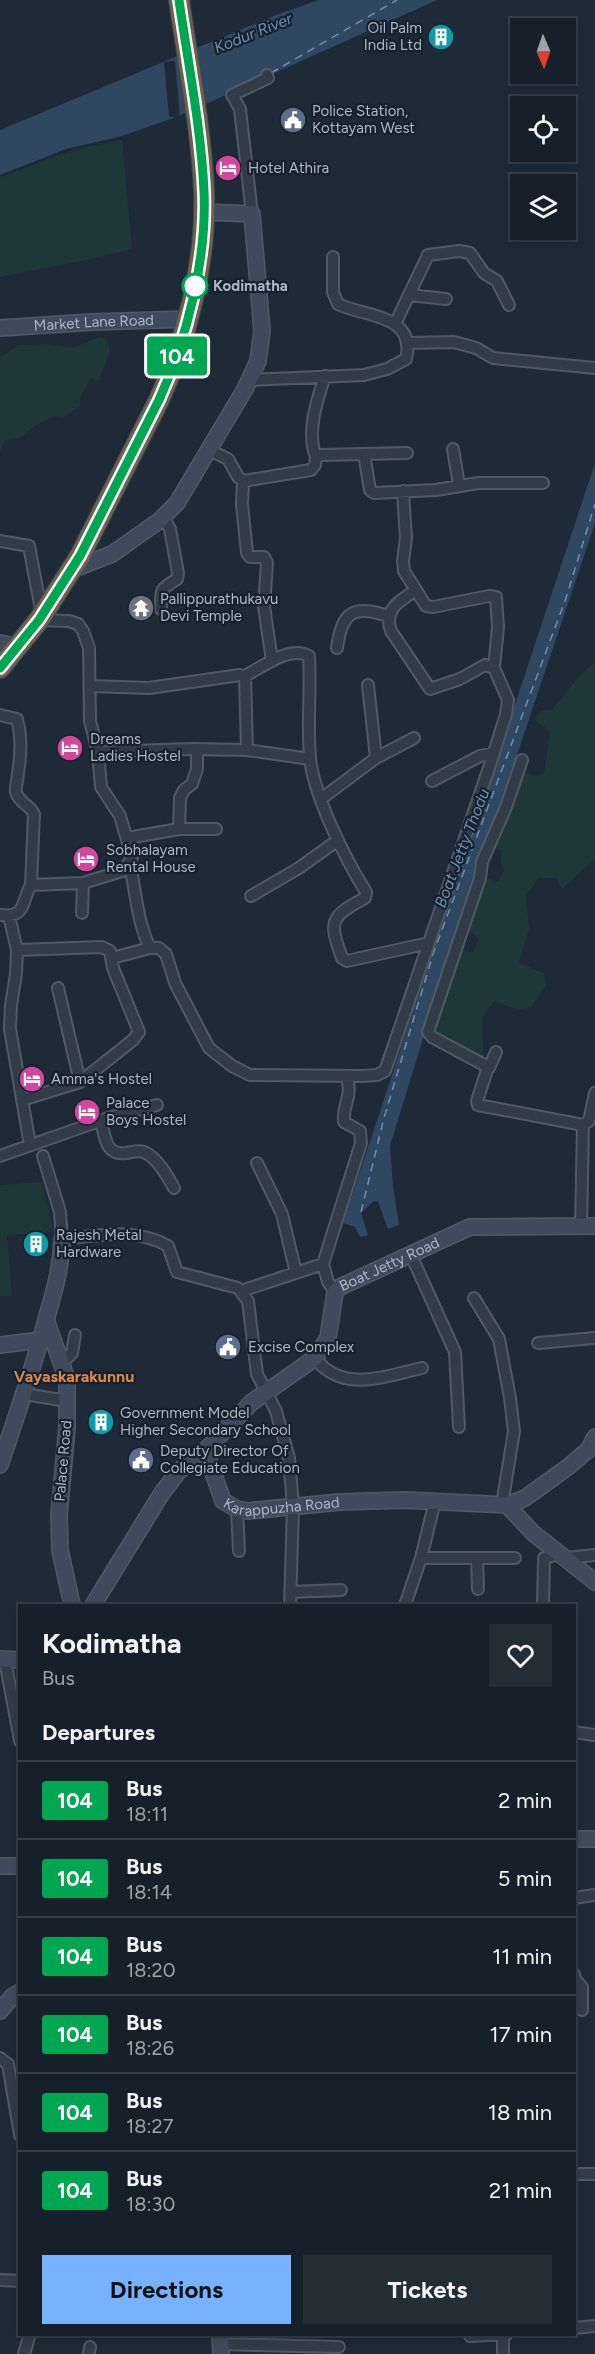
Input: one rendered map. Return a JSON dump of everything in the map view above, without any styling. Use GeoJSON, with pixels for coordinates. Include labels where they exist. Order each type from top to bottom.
{"type":"FeatureCollection","features":[{"type":"Feature","properties":{"kind":"highway"},"geometry":{"type":"LineString","coordinates":[[0,668],[9,644],[41,617],[71,570],[159,400],[172,371],[188,319],[198,269],[204,193],[198,127],[179,0]]}},
{"type":"Feature","properties":{"kind":"main road"},"geometry":{"type":"LineString","coordinates":[[71,570],[112,554],[164,516],[177,503],[250,380],[258,361],[262,331],[252,214],[204,212]]}},
{"type":"Feature","properties":{"kind":"main road","name":"Market Lane Road"},"geometry":{"type":"LineString","coordinates":[[0,328],[188,319]]}},
{"type":"Feature","properties":{"kind":"main road","name":"Boat Jetty Road"},"geometry":{"type":"LineString","coordinates":[[199,1457],[252,1402],[315,1358],[328,1338],[335,1292],[340,1287],[470,1227],[588,1227]]}},
{"type":"Feature","properties":{"kind":"main road"},"geometry":{"type":"LineString","coordinates":[[0,1465],[41,1340],[61,1266],[62,1239]]}},
{"type":"Feature","properties":{"kind":"main road","name":"Palace Road"},"geometry":{"type":"LineString","coordinates":[[46,1320],[67,1379],[68,1428],[59,1515],[60,1550],[72,1604]]}},
{"type":"Feature","properties":{"kind":"main road"},"geometry":{"type":"LineString","coordinates":[[0,1344],[41,1340]]}},
{"type":"Feature","properties":{"kind":"main road"},"geometry":{"type":"LineString","coordinates":[[595,1437],[589,1449],[557,1475],[525,1498],[505,1505],[533,1533],[595,1582]]}},
{"type":"Feature","properties":{"kind":"main road"},"geometry":{"type":"LineString","coordinates":[[94,1604],[162,1493],[185,1464],[199,1457]]}},
{"type":"Feature","properties":{"kind":"main road","name":"Karappuzha Road"},"geometry":{"type":"LineString","coordinates":[[199,1457],[209,1461],[212,1466],[223,1501],[237,1509],[248,1511],[356,1501],[435,1501],[505,1505]]}},
{"type":"Feature","properties":{"kind":"main road"},"geometry":{"type":"LineString","coordinates":[[576,1839],[595,1839]]}},
{"type":"Feature","properties":{"kind":"main road"},"geometry":{"type":"LineString","coordinates":[[0,1866],[18,1866]]}},
{"type":"Feature","properties":{"kind":"main road"},"geometry":{"type":"LineString","coordinates":[[0,2011],[18,1993]]}},
{"type":"Feature","properties":{"kind":"street"},"geometry":{"type":"LineString","coordinates":[[252,214],[240,109],[232,95],[268,78],[267,75]]}},
{"type":"Feature","properties":{"kind":"street"},"geometry":{"type":"LineString","coordinates":[[395,324],[428,255],[466,250],[484,273],[496,281],[509,305]]}},
{"type":"Feature","properties":{"kind":"street"},"geometry":{"type":"LineString","coordinates":[[250,380],[364,375],[406,359],[408,343],[395,324],[385,318],[338,304],[333,292],[333,257]]}},
{"type":"Feature","properties":{"kind":"street"},"geometry":{"type":"LineString","coordinates":[[410,295],[446,299]]}},
{"type":"Feature","properties":{"kind":"street"},"geometry":{"type":"LineString","coordinates":[[408,343],[454,342],[476,348],[493,358],[595,368]]}},
{"type":"Feature","properties":{"kind":"street"},"geometry":{"type":"LineString","coordinates":[[209,450],[228,459],[237,477],[243,481],[311,470],[315,465],[316,457],[312,441],[317,400],[326,376]]}},
{"type":"Feature","properties":{"kind":"street"},"geometry":{"type":"LineString","coordinates":[[453,449],[459,485]]}},
{"type":"Feature","properties":{"kind":"street"},"geometry":{"type":"LineString","coordinates":[[316,457],[406,453]]}},
{"type":"Feature","properties":{"kind":"street"},"geometry":{"type":"LineString","coordinates":[[364,454],[371,493],[436,490],[459,485],[543,483]]}},
{"type":"Feature","properties":{"kind":"street"},"geometry":{"type":"LineString","coordinates":[[243,481],[247,553],[250,557],[264,557],[267,563],[264,606],[272,661]]}},
{"type":"Feature","properties":{"kind":"street"},"geometry":{"type":"LineString","coordinates":[[112,958],[150,948],[159,948],[166,954],[175,983],[209,1048],[232,1066],[249,1075],[346,1076],[376,1075],[385,1071],[494,753],[506,714],[508,699],[494,668],[497,644],[496,597],[489,596],[433,607],[426,606],[405,571],[403,561],[406,538],[403,491]]}},
{"type":"Feature","properties":{"kind":"street"},"geometry":{"type":"LineString","coordinates":[[161,609],[161,591],[163,587],[177,579],[178,573],[170,529],[164,516]]}},
{"type":"Feature","properties":{"kind":"street"},"geometry":{"type":"LineString","coordinates":[[0,541],[30,546],[41,617],[69,621],[78,624],[84,631],[89,648],[90,721],[98,752],[101,787],[120,816],[127,838],[132,857],[130,865],[138,915],[150,948]]}},
{"type":"Feature","properties":{"kind":"street"},"geometry":{"type":"LineString","coordinates":[[416,590],[395,606],[388,616],[391,631],[430,689],[460,679],[485,665],[494,668]]}},
{"type":"Feature","properties":{"kind":"street"},"geometry":{"type":"LineString","coordinates":[[337,648],[343,624],[353,612],[361,609],[388,616]]}},
{"type":"Feature","properties":{"kind":"street"},"geometry":{"type":"LineString","coordinates":[[90,686],[149,688],[245,676],[288,655],[302,653],[309,656],[310,759],[315,783],[349,864],[366,892],[365,898],[336,916],[333,926],[342,958],[347,961],[361,959],[429,943]]}},
{"type":"Feature","properties":{"kind":"street"},"geometry":{"type":"LineString","coordinates":[[245,676],[247,750]]}},
{"type":"Feature","properties":{"kind":"street"},"geometry":{"type":"LineString","coordinates":[[368,685],[376,758]]}},
{"type":"Feature","properties":{"kind":"street"},"geometry":{"type":"LineString","coordinates":[[0,715],[18,719],[21,746],[15,791],[22,802],[31,807],[34,814],[31,885],[23,907],[17,913],[5,915],[16,950],[16,975],[10,1029],[30,1145]]}},
{"type":"Feature","properties":{"kind":"street"},"geometry":{"type":"LineString","coordinates":[[321,799],[376,758],[414,738]]}},
{"type":"Feature","properties":{"kind":"street"},"geometry":{"type":"LineString","coordinates":[[179,829],[180,798],[184,790],[192,784],[197,769],[197,749]]}},
{"type":"Feature","properties":{"kind":"street"},"geometry":{"type":"LineString","coordinates":[[98,752],[247,750],[310,759]]}},
{"type":"Feature","properties":{"kind":"street"},"geometry":{"type":"LineString","coordinates":[[432,781],[480,756],[494,753]]}},
{"type":"Feature","properties":{"kind":"street"},"geometry":{"type":"LineString","coordinates":[[489,1068],[432,1037],[428,1032],[480,878],[482,862],[506,807],[522,760]]}},
{"type":"Feature","properties":{"kind":"street"},"geometry":{"type":"LineString","coordinates":[[127,838],[179,829],[216,829]]}},
{"type":"Feature","properties":{"kind":"street"},"geometry":{"type":"LineString","coordinates":[[251,896],[299,868],[339,840]]}},
{"type":"Feature","properties":{"kind":"street"},"geometry":{"type":"LineString","coordinates":[[31,885],[83,883],[125,870],[130,865]]}},
{"type":"Feature","properties":{"kind":"street"},"geometry":{"type":"LineString","coordinates":[[82,913],[83,883]]}},
{"type":"Feature","properties":{"kind":"street"},"geometry":{"type":"LineString","coordinates":[[16,950],[102,947],[110,951],[113,968],[139,1032],[138,1036],[80,1082],[22,1100]]}},
{"type":"Feature","properties":{"kind":"street"},"geometry":{"type":"LineString","coordinates":[[58,988],[80,1082]]}},
{"type":"Feature","properties":{"kind":"street"},"geometry":{"type":"LineString","coordinates":[[496,1052],[477,1101],[478,1105],[589,1122]]}},
{"type":"Feature","properties":{"kind":"street"},"geometry":{"type":"LineString","coordinates":[[335,1292],[328,1282],[324,1264],[361,1143],[360,1131],[344,1122],[350,1095],[350,1086],[346,1076]]}},
{"type":"Feature","properties":{"kind":"street"},"geometry":{"type":"LineString","coordinates":[[588,1227],[589,1122],[595,1093]]}},
{"type":"Feature","properties":{"kind":"street"},"geometry":{"type":"LineString","coordinates":[[0,1156],[101,1121],[157,1105]]}},
{"type":"Feature","properties":{"kind":"street"},"geometry":{"type":"LineString","coordinates":[[101,1121],[111,1151],[120,1154],[142,1151],[148,1154],[166,1174],[174,1188]]}},
{"type":"Feature","properties":{"kind":"street"},"geometry":{"type":"LineString","coordinates":[[44,1156],[60,1212],[62,1239],[116,1234],[140,1235],[160,1241],[168,1246],[177,1272],[221,1283],[241,1291],[248,1301],[256,1374],[276,1411],[289,1458],[293,1507],[290,1604]]}},
{"type":"Feature","properties":{"kind":"street"},"geometry":{"type":"LineString","coordinates":[[257,1163],[282,1214],[296,1273]]}},
{"type":"Feature","properties":{"kind":"street"},"geometry":{"type":"LineString","coordinates":[[411,1255],[455,1352],[459,1427]]}},
{"type":"Feature","properties":{"kind":"street"},"geometry":{"type":"LineString","coordinates":[[241,1291],[324,1264]]}},
{"type":"Feature","properties":{"kind":"street"},"geometry":{"type":"LineString","coordinates":[[474,1298],[499,1339],[510,1398],[514,1431],[505,1505]]}},
{"type":"Feature","properties":{"kind":"street"},"geometry":{"type":"LineString","coordinates":[[62,1363],[72,1353],[75,1335]]}},
{"type":"Feature","properties":{"kind":"street"},"geometry":{"type":"LineString","coordinates":[[538,1343],[595,1338]]}},
{"type":"Feature","properties":{"kind":"street"},"geometry":{"type":"LineString","coordinates":[[315,1358],[324,1369],[352,1380],[366,1381],[422,1368]]}},
{"type":"Feature","properties":{"kind":"street"},"geometry":{"type":"LineString","coordinates":[[24,1394],[67,1401]]}},
{"type":"Feature","properties":{"kind":"street"},"geometry":{"type":"LineString","coordinates":[[405,1604],[421,1557],[435,1501]]}},
{"type":"Feature","properties":{"kind":"street"},"geometry":{"type":"LineString","coordinates":[[237,1509],[239,1551]]}},
{"type":"Feature","properties":{"kind":"street"},"geometry":{"type":"LineString","coordinates":[[543,1604],[544,1558],[595,1555]]}},
{"type":"Feature","properties":{"kind":"street"},"geometry":{"type":"LineString","coordinates":[[421,1557],[515,1558]]}},
{"type":"Feature","properties":{"kind":"street"},"geometry":{"type":"LineString","coordinates":[[477,1559],[478,1589]]}},
{"type":"Feature","properties":{"kind":"street"},"geometry":{"type":"LineString","coordinates":[[291,1592],[341,1590]]}},
{"type":"Feature","properties":{"kind":"street"},"geometry":{"type":"LineString","coordinates":[[8,1660],[14,1718],[18,1733]]}},
{"type":"Feature","properties":{"kind":"street"},"geometry":{"type":"LineString","coordinates":[[576,1732],[595,1735]]}},
{"type":"Feature","properties":{"kind":"street"},"geometry":{"type":"LineString","coordinates":[[576,1898],[595,1895]]}},
{"type":"Feature","properties":{"kind":"street"},"geometry":{"type":"LineString","coordinates":[[576,1980],[582,1987],[582,2010]]}},
{"type":"Feature","properties":{"kind":"street"},"geometry":{"type":"LineString","coordinates":[[0,2058],[8,2064],[18,2123]]}},
{"type":"Feature","properties":{"kind":"street"},"geometry":{"type":"LineString","coordinates":[[576,2174],[595,2174]]}},
{"type":"Feature","properties":{"kind":"street"},"geometry":{"type":"LineString","coordinates":[[0,2280],[18,2281]]}},
{"type":"Feature","properties":{"kind":"street"},"geometry":{"type":"LineString","coordinates":[[576,2328],[595,2326]]}},
{"type":"Feature","properties":{"kind":"street"},"geometry":{"type":"LineString","coordinates":[[24,2354],[29,2336]]}},
{"type":"Feature","properties":{"kind":"street"},"geometry":{"type":"LineString","coordinates":[[220,2344],[339,2351],[337,2336]]}},
{"type":"Feature","properties":{"kind":"street"},"geometry":{"type":"LineString","coordinates":[[503,2336],[503,2354]]}},
{"type":"Feature","properties":{"kind":"green space"},"geometry":{"type":"Polygon","coordinates":[[[122,140],[132,249],[0,277],[0,177],[73,150],[122,140]]]}},
{"type":"Feature","properties":{"kind":"green space"},"geometry":{"type":"Polygon","coordinates":[[[99,337],[107,340],[110,352],[99,381],[91,378],[80,397],[80,406],[64,417],[54,416],[38,424],[19,438],[5,440],[0,451],[0,358],[18,345],[49,344],[73,348],[99,337]]]}},
{"type":"Feature","properties":{"kind":"green space"},"geometry":{"type":"Polygon","coordinates":[[[595,663],[595,859],[562,889],[556,878],[539,878],[526,895],[529,929],[519,963],[544,973],[546,985],[531,1007],[519,1010],[495,1001],[482,1017],[483,1059],[431,1032],[457,950],[474,952],[479,938],[465,928],[484,876],[498,882],[504,870],[501,862],[502,851],[493,846],[521,770],[536,777],[544,773],[550,731],[534,719],[542,711],[552,710],[582,673],[595,663]]]}},
{"type":"Feature","properties":{"kind":"green space"},"geometry":{"type":"Polygon","coordinates":[[[42,1182],[54,1232],[7,1235],[12,1296],[0,1296],[0,1185],[42,1182]]]}},
{"type":"Feature","properties":{"kind":"water","name":"Kodur River"},"geometry":{"type":"Polygon","coordinates":[[[319,0],[437,0],[179,116],[122,136],[66,149],[0,175],[0,130],[276,15],[319,0]]]}},
{"type":"Feature","properties":{"kind":"water"},"geometry":{"type":"Polygon","coordinates":[[[595,463],[595,523],[437,993],[390,1146],[399,1225],[388,1229],[378,1202],[374,1201],[361,1213],[368,1235],[360,1237],[355,1227],[343,1223],[595,463]]]}},
{"type":"Feature","properties":{"kind":"pier"},"geometry":{"type":"Polygon","coordinates":[[[175,61],[180,117],[169,117],[164,62],[175,61]]]}},
{"type":"Feature","properties":{"kind":"ferry route"},"geometry":{"type":"LineString","coordinates":[[271,73],[397,0]]}},
{"type":"Feature","properties":{"kind":"ferry route"},"geometry":{"type":"LineString","coordinates":[[361,1212],[384,1118],[433,954],[565,601],[595,504]]}},
{"type":"Feature","properties":{"kind":"bus line","name":"104"},"geometry":{"type":"LineString","coordinates":[[0,668],[32,630],[80,556],[168,382],[188,319],[201,249],[204,193],[198,127],[179,0]]}},
{"type":"Feature","properties":{"kind":"place","name":"Oil Palm India Ltd"},"geometry":{"type":"Point","coordinates":[441,37]}},
{"type":"Feature","properties":{"kind":"place","name":"Police Station, Kottayam West"},"geometry":{"type":"Point","coordinates":[293,120]}},
{"type":"Feature","properties":{"kind":"place","name":"Hotel Athira"},"geometry":{"type":"Point","coordinates":[228,168]}},
{"type":"Feature","properties":{"kind":"place","name":"Kodimatha"},"geometry":{"type":"Point","coordinates":[195,286]}},
{"type":"Feature","properties":{"kind":"place","name":"Pallippurathukavu Devi Temple"},"geometry":{"type":"Point","coordinates":[141,608]}},
{"type":"Feature","properties":{"kind":"place","name":"Dreams Ladies Hostel"},"geometry":{"type":"Point","coordinates":[70,748]}},
{"type":"Feature","properties":{"kind":"place","name":"Sobhalayam Rental House"},"geometry":{"type":"Point","coordinates":[86,859]}},
{"type":"Feature","properties":{"kind":"place","name":"Amma's Hostel"},"geometry":{"type":"Point","coordinates":[32,1079]}},
{"type":"Feature","properties":{"kind":"place","name":"Palace Boys Hostel"},"geometry":{"type":"Point","coordinates":[87,1112]}},
{"type":"Feature","properties":{"kind":"place","name":"Rajesh Metal Hardware"},"geometry":{"type":"Point","coordinates":[36,1244]}},
{"type":"Feature","properties":{"kind":"place","name":"Excise Complex"},"geometry":{"type":"Point","coordinates":[228,1347]}},
{"type":"Feature","properties":{"kind":"place","name":"Government Model Higher Secondary School"},"geometry":{"type":"Point","coordinates":[101,1422]}},
{"type":"Feature","properties":{"kind":"place","name":"Deputy Director Of Collegiate Education"},"geometry":{"type":"Point","coordinates":[141,1460]}},
{"type":"Feature","properties":{"kind":"district","name":"Vayaskarakunnu"},"geometry":{"type":"Point","coordinates":[74,1376]}},
{"type":"Feature","properties":{"kind":"water label","name":"Boat Jetty Thodu"},"geometry":{"type":"Point","coordinates":[462,848]}}]}
